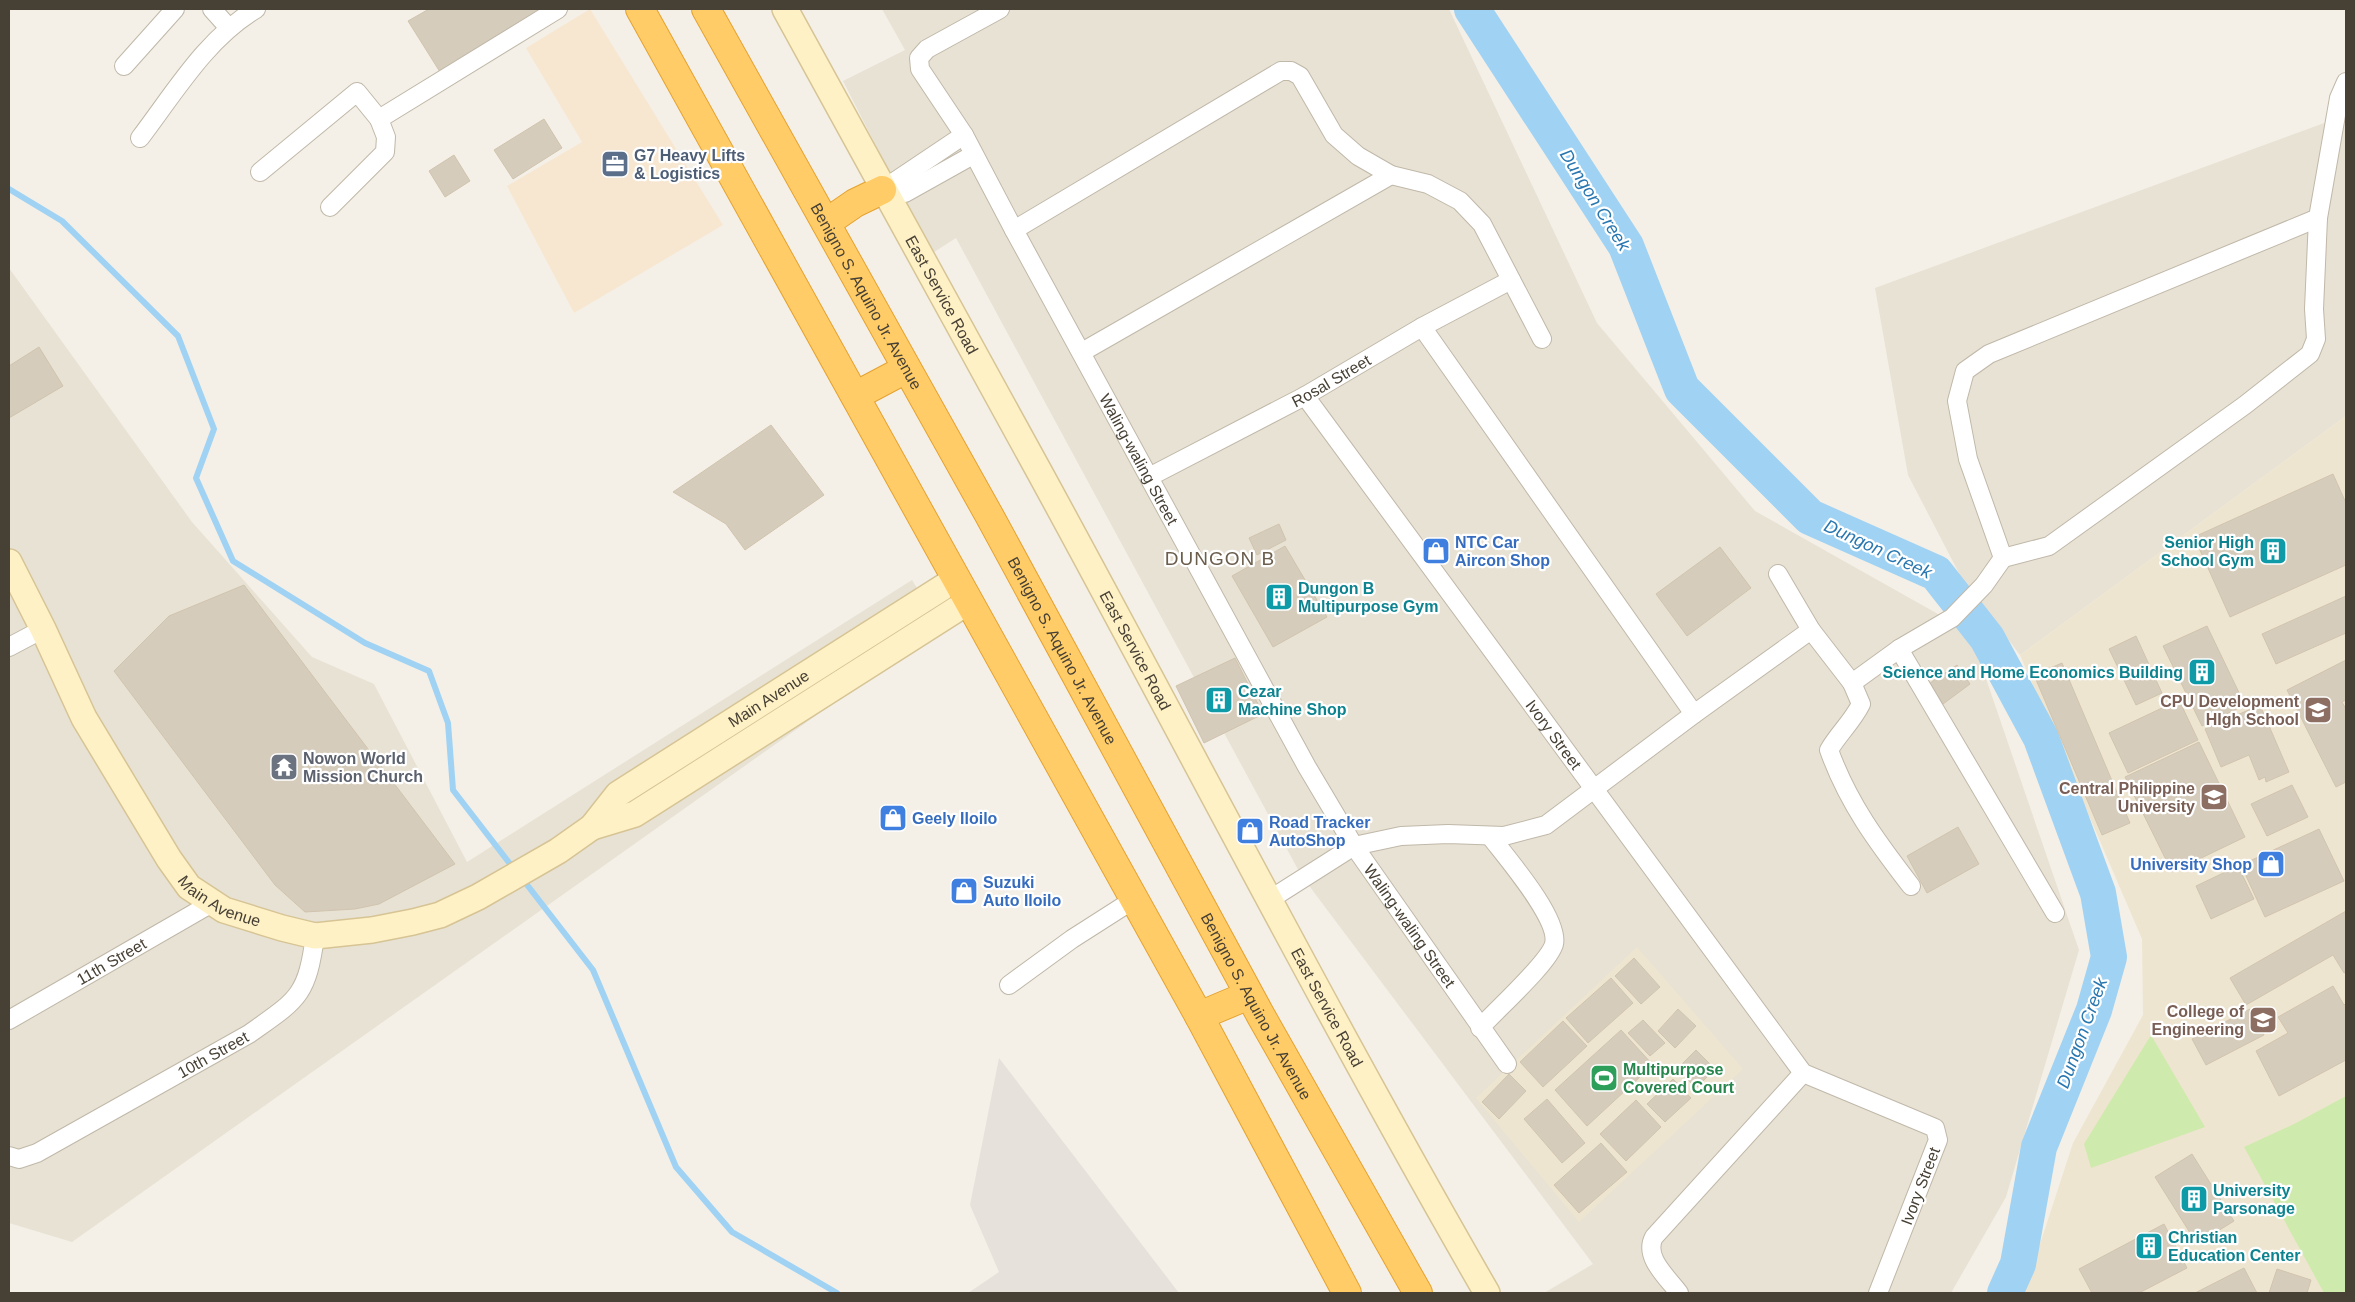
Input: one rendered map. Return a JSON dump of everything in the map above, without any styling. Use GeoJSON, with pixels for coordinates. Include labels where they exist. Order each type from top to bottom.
{"type":"FeatureCollection","features":[{"type":"Feature","properties":{"kind":"highway"},"geometry":{"type":"LineString","coordinates":[[640,9],[676,70],[962,591],[1199,1016],[1341,1291]]}},
{"type":"Feature","properties":{"kind":"highway","name":"Benigno S. Aquino Jr. Avenue"},"geometry":{"type":"LineString","coordinates":[[706,9],[994,524],[1249,995],[1418,1293]]}},
{"type":"Feature","properties":{"kind":"highway"},"geometry":{"type":"LineString","coordinates":[[826,223],[855,203],[882,190]]}},
{"type":"Feature","properties":{"kind":"highway"},"geometry":{"type":"LineString","coordinates":[[855,396],[906,369]]}},
{"type":"Feature","properties":{"kind":"highway"},"geometry":{"type":"LineString","coordinates":[[1199,1016],[1249,995]]}},
{"type":"Feature","properties":{"kind":"street"},"geometry":{"type":"LineString","coordinates":[[124,66],[175,9]]}},
{"type":"Feature","properties":{"kind":"street"},"geometry":{"type":"LineString","coordinates":[[212,9],[229,28]]}},
{"type":"Feature","properties":{"kind":"street"},"geometry":{"type":"LineString","coordinates":[[140,138],[206,51],[229,28],[256,9]]}},
{"type":"Feature","properties":{"kind":"street"},"geometry":{"type":"LineString","coordinates":[[379,119],[558,9]]}},
{"type":"Feature","properties":{"kind":"street","name":"East Service Road"},"geometry":{"type":"LineString","coordinates":[[785,9],[882,190],[1044,481],[1419,1176],[1487,1293]]}},
{"type":"Feature","properties":{"kind":"street","name":"Waling-waling Street"},"geometry":{"type":"LineString","coordinates":[[1000,9],[927,49],[919,58],[920,69],[964,135],[973,155],[1307,767],[1354,846],[1507,1064]]}},
{"type":"Feature","properties":{"kind":"street"},"geometry":{"type":"LineString","coordinates":[[1014,230],[1281,71],[1291,71],[1300,76],[1334,135],[1358,156],[1392,175],[1428,184],[1460,201],[1482,224],[1542,340]]}},
{"type":"Feature","properties":{"kind":"street"},"geometry":{"type":"LineString","coordinates":[[1852,683],[1899,649],[1952,618],[1984,585],[2002,558],[2049,546],[2245,405],[2310,354],[2316,339],[2314,309],[2318,218],[2339,98],[2346,82]]}},
{"type":"Feature","properties":{"kind":"street"},"geometry":{"type":"LineString","coordinates":[[260,172],[357,92],[379,119],[386,137],[385,152],[330,207]]}},
{"type":"Feature","properties":{"kind":"street"},"geometry":{"type":"LineString","coordinates":[[882,190],[964,135]]}},
{"type":"Feature","properties":{"kind":"street"},"geometry":{"type":"LineString","coordinates":[[882,190],[905,193],[973,155]]}},
{"type":"Feature","properties":{"kind":"street"},"geometry":{"type":"LineString","coordinates":[[1082,352],[1392,175]]}},
{"type":"Feature","properties":{"kind":"street"},"geometry":{"type":"LineString","coordinates":[[2002,558],[1968,458],[1957,401],[1965,370],[1989,354],[2318,218]]}},
{"type":"Feature","properties":{"kind":"street","name":"Rosal Street"},"geometry":{"type":"LineString","coordinates":[[1149,477],[1305,396],[1422,327],[1511,280]]}},
{"type":"Feature","properties":{"kind":"street"},"geometry":{"type":"LineString","coordinates":[[1422,327],[1694,714]]}},
{"type":"Feature","properties":{"kind":"street","name":"Ivory Street"},"geometry":{"type":"LineString","coordinates":[[1305,396],[1592,789],[1803,1073],[1935,1128],[1938,1140],[1878,1293]]}},
{"type":"Feature","properties":{"kind":"street","name":"Main Avenue"},"geometry":{"type":"LineString","coordinates":[[9,562],[43,629],[84,718],[169,859],[189,887],[224,910],[274,926],[315,936],[412,922],[440,914],[478,897],[558,851],[592,827],[618,794],[962,591]]}},
{"type":"Feature","properties":{"kind":"street"},"geometry":{"type":"LineString","coordinates":[[1778,574],[1811,630],[1852,683],[1861,704],[1853,720],[1836,738],[1829,750],[1840,781],[1868,831],[1911,886]]}},
{"type":"Feature","properties":{"kind":"street"},"geometry":{"type":"LineString","coordinates":[[9,646],[43,629]]}},
{"type":"Feature","properties":{"kind":"street"},"geometry":{"type":"LineString","coordinates":[[1269,900],[1354,846],[1401,836],[1448,834],[1504,836],[1546,825],[1592,789],[1811,630]]}},
{"type":"Feature","properties":{"kind":"street"},"geometry":{"type":"LineString","coordinates":[[1899,649],[2055,913]]}},
{"type":"Feature","properties":{"kind":"street"},"geometry":{"type":"LineString","coordinates":[[1480,1028],[1544,961],[1554,945],[1555,931],[1541,905],[1490,836]]}},
{"type":"Feature","properties":{"kind":"street"},"geometry":{"type":"LineString","coordinates":[[1009,985],[1072,939],[1133,900]]}},
{"type":"Feature","properties":{"kind":"street","name":"11th Street"},"geometry":{"type":"LineString","coordinates":[[9,1020],[212,903]]}},
{"type":"Feature","properties":{"kind":"street","name":"10th Street"},"geometry":{"type":"LineString","coordinates":[[9,1156],[19,1159],[37,1153],[249,1034],[294,1000],[302,990],[311,969],[315,936]]}},
{"type":"Feature","properties":{"kind":"street"},"geometry":{"type":"LineString","coordinates":[[1679,1293],[1650,1253],[1654,1237],[1803,1073]]}},
{"type":"Feature","properties":{"kind":"shaded area","name":"G7 Heavy Lifts & Logistics"},"geometry":{"type":"Polygon","coordinates":[[[590,9],[723,225],[574,313],[507,186],[582,142],[526,48],[590,9]]]}},
{"type":"Feature","properties":{"kind":"shaded area"},"geometry":{"type":"Polygon","coordinates":[[[882,9],[1449,9],[1597,323],[1755,511],[1970,632],[2079,950],[2006,1197],[1951,1293],[1544,1293],[1593,1264],[1301,875],[956,238],[931,254],[843,81],[905,50],[882,9]]]}},
{"type":"Feature","properties":{"kind":"shaded area"},"geometry":{"type":"Polygon","coordinates":[[[2346,115],[2346,416],[2020,655],[1961,577],[1908,475],[1875,288],[2346,115]]]}},
{"type":"Feature","properties":{"kind":"shaded area"},"geometry":{"type":"Polygon","coordinates":[[[9,268],[192,522],[312,657],[374,684],[467,862],[912,580],[941,627],[72,1242],[9,1223],[9,268]]]}},
{"type":"Feature","properties":{"kind":"shaded area","name":"Central Philippine University"},"geometry":{"type":"Polygon","coordinates":[[[2346,416],[2346,1293],[2024,1293],[2073,1143],[2143,1015],[2142,939],[2020,655],[2346,416]]]}},
{"type":"Feature","properties":{"kind":"shaded area"},"geometry":{"type":"Polygon","coordinates":[[[1637,947],[1743,1069],[1579,1222],[1476,1098],[1637,947]]]}},
{"type":"Feature","properties":{"kind":"shaded area"},"geometry":{"type":"Polygon","coordinates":[[[999,1058],[1179,1293],[968,1293],[999,1272],[970,1205],[999,1058]]]}},
{"type":"Feature","properties":{"kind":"green space"},"geometry":{"type":"Polygon","coordinates":[[[2151,1035],[2205,1127],[2091,1168],[2084,1144],[2151,1035]]]}},
{"type":"Feature","properties":{"kind":"green space"},"geometry":{"type":"Polygon","coordinates":[[[2346,1096],[2346,1293],[2324,1293],[2244,1147],[2294,1124],[2346,1096]]]}},
{"type":"Feature","properties":{"kind":"building"},"geometry":{"type":"Polygon","coordinates":[[[429,9],[542,9],[440,72],[408,21],[429,9]]]}},
{"type":"Feature","properties":{"kind":"building"},"geometry":{"type":"Polygon","coordinates":[[[544,119],[562,148],[513,179],[494,150],[544,119]]]}},
{"type":"Feature","properties":{"kind":"building"},"geometry":{"type":"Polygon","coordinates":[[[454,155],[470,181],[445,197],[429,171],[454,155]]]}},
{"type":"Feature","properties":{"kind":"building"},"geometry":{"type":"Polygon","coordinates":[[[39,347],[63,386],[9,418],[9,366],[39,347]]]}},
{"type":"Feature","properties":{"kind":"building"},"geometry":{"type":"Polygon","coordinates":[[[771,425],[824,495],[745,550],[726,524],[673,492],[771,425]]]}},
{"type":"Feature","properties":{"kind":"building","name":"Senior High School Gym"},"geometry":{"type":"Polygon","coordinates":[[[2333,474],[2346,503],[2346,565],[2230,617],[2194,537],[2333,474]]]}},
{"type":"Feature","properties":{"kind":"building"},"geometry":{"type":"Polygon","coordinates":[[[1279,524],[1286,540],[1257,555],[1249,538],[1279,524]]]}},
{"type":"Feature","properties":{"kind":"building","name":"Dungon B Multipurpose Gym"},"geometry":{"type":"Polygon","coordinates":[[[1285,546],[1327,617],[1273,647],[1232,576],[1285,546]]]}},
{"type":"Feature","properties":{"kind":"building"},"geometry":{"type":"Polygon","coordinates":[[[1720,547],[1751,588],[1687,636],[1656,594],[1720,547]]]}},
{"type":"Feature","properties":{"kind":"building","name":"Nowon World Mission Church"},"geometry":{"type":"Polygon","coordinates":[[[244,585],[455,864],[379,904],[355,909],[305,912],[275,885],[114,671],[169,616],[244,585]]]}},
{"type":"Feature","properties":{"kind":"building"},"geometry":{"type":"Polygon","coordinates":[[[2346,596],[2346,633],[2276,664],[2262,634],[2346,596]]]}},
{"type":"Feature","properties":{"kind":"building","name":"Science and Home Economics Building"},"geometry":{"type":"Polygon","coordinates":[[[2207,626],[2245,705],[2202,726],[2163,646],[2207,626]]]}},
{"type":"Feature","properties":{"kind":"building"},"geometry":{"type":"Polygon","coordinates":[[[2136,636],[2162,693],[2136,705],[2109,649],[2136,636]]]}},
{"type":"Feature","properties":{"kind":"building","name":"Cezar Machine Shop"},"geometry":{"type":"Polygon","coordinates":[[[1235,658],[1263,714],[1204,743],[1176,686],[1235,658]]]}},
{"type":"Feature","properties":{"kind":"building"},"geometry":{"type":"Polygon","coordinates":[[[2346,660],[2346,700],[2342,702],[2346,709],[2346,782],[2336,787],[2287,690],[2346,660]]]}},
{"type":"Feature","properties":{"kind":"building"},"geometry":{"type":"Polygon","coordinates":[[[2062,663],[2130,823],[2102,835],[2034,675],[2062,663]]]}},
{"type":"Feature","properties":{"kind":"building"},"geometry":{"type":"Polygon","coordinates":[[[1957,665],[1970,684],[1943,704],[1930,683],[1957,665]]]}},
{"type":"Feature","properties":{"kind":"building"},"geometry":{"type":"Polygon","coordinates":[[[2179,700],[2198,740],[2128,773],[2109,733],[2179,700]]]}},
{"type":"Feature","properties":{"kind":"building"},"geometry":{"type":"Polygon","coordinates":[[[2260,705],[2289,772],[2266,782],[2265,777],[2259,780],[2249,755],[2221,767],[2205,729],[2260,705]]]}},
{"type":"Feature","properties":{"kind":"building"},"geometry":{"type":"Polygon","coordinates":[[[2199,742],[2245,837],[2172,872],[2125,777],[2199,742]]]}},
{"type":"Feature","properties":{"kind":"building"},"geometry":{"type":"Polygon","coordinates":[[[2292,785],[2308,817],[2267,836],[2251,804],[2292,785]]]}},
{"type":"Feature","properties":{"kind":"building"},"geometry":{"type":"Polygon","coordinates":[[[1958,827],[1979,864],[1927,893],[1907,856],[1958,827]]]}},
{"type":"Feature","properties":{"kind":"building"},"geometry":{"type":"Polygon","coordinates":[[[2319,829],[2344,881],[2265,917],[2241,865],[2319,829]]]}},
{"type":"Feature","properties":{"kind":"building"},"geometry":{"type":"Polygon","coordinates":[[[2238,866],[2254,899],[2211,919],[2196,886],[2238,866]]]}},
{"type":"Feature","properties":{"kind":"building"},"geometry":{"type":"Polygon","coordinates":[[[2346,911],[2346,972],[2344,973],[2333,955],[2246,1005],[2230,978],[2346,911]]]}},
{"type":"Feature","properties":{"kind":"building"},"geometry":{"type":"Polygon","coordinates":[[[1634,958],[1660,987],[1641,1004],[1615,976],[1634,958]]]}},
{"type":"Feature","properties":{"kind":"building"},"geometry":{"type":"Polygon","coordinates":[[[1611,978],[1633,1003],[1588,1043],[1566,1018],[1611,978]]]}},
{"type":"Feature","properties":{"kind":"building"},"geometry":{"type":"Polygon","coordinates":[[[2333,986],[2344,1005],[2346,1003],[2346,1060],[2279,1096],[2256,1051],[2288,1033],[2278,1017],[2333,986]]]}},
{"type":"Feature","properties":{"kind":"building"},"geometry":{"type":"Polygon","coordinates":[[[1678,1009],[1696,1026],[1675,1048],[1658,1031],[1678,1009]]]}},
{"type":"Feature","properties":{"kind":"building"},"geometry":{"type":"Polygon","coordinates":[[[2250,1009],[2264,1035],[2206,1065],[2192,1039],[2250,1009]]]}},
{"type":"Feature","properties":{"kind":"building"},"geometry":{"type":"Polygon","coordinates":[[[1643,1020],[1665,1043],[1650,1056],[1628,1033],[1643,1020]]]}},
{"type":"Feature","properties":{"kind":"building"},"geometry":{"type":"Polygon","coordinates":[[[1563,1021],[1587,1046],[1543,1087],[1520,1062],[1563,1021]]]}},
{"type":"Feature","properties":{"kind":"building","name":"Multipurpose Covered Court"},"geometry":{"type":"Polygon","coordinates":[[[1621,1030],[1653,1065],[1587,1126],[1555,1090],[1621,1030]]]}},
{"type":"Feature","properties":{"kind":"building"},"geometry":{"type":"Polygon","coordinates":[[[1696,1050],[1715,1069],[1696,1088],[1677,1069],[1696,1050]]]}},
{"type":"Feature","properties":{"kind":"building"},"geometry":{"type":"Polygon","coordinates":[[[1509,1074],[1526,1091],[1499,1119],[1482,1102],[1509,1074]]]}},
{"type":"Feature","properties":{"kind":"building"},"geometry":{"type":"Polygon","coordinates":[[[1673,1079],[1691,1098],[1665,1122],[1647,1104],[1673,1079]]]}},
{"type":"Feature","properties":{"kind":"building"},"geometry":{"type":"Polygon","coordinates":[[[1547,1099],[1585,1143],[1562,1163],[1524,1119],[1547,1099]]]}},
{"type":"Feature","properties":{"kind":"building"},"geometry":{"type":"Polygon","coordinates":[[[1636,1100],[1661,1127],[1626,1161],[1600,1134],[1636,1100]]]}},
{"type":"Feature","properties":{"kind":"building"},"geometry":{"type":"Polygon","coordinates":[[[1601,1143],[1627,1172],[1579,1213],[1554,1185],[1601,1143]]]}},
{"type":"Feature","properties":{"kind":"building","name":"University Parsonage"},"geometry":{"type":"Polygon","coordinates":[[[2192,1154],[2234,1221],[2197,1244],[2155,1177],[2192,1154]]]}},
{"type":"Feature","properties":{"kind":"building","name":"Christian Education Center"},"geometry":{"type":"Polygon","coordinates":[[[2164,1224],[2187,1268],[2139,1293],[2092,1293],[2079,1269],[2164,1224]]]}},
{"type":"Feature","properties":{"kind":"building"},"geometry":{"type":"Polygon","coordinates":[[[2244,1268],[2257,1293],[2195,1293],[2244,1268]]]}},
{"type":"Feature","properties":{"kind":"building"},"geometry":{"type":"Polygon","coordinates":[[[2277,1269],[2311,1280],[2307,1293],[2269,1293],[2277,1269]]]}},
{"type":"Feature","properties":{"kind":"waterway","name":"Dungon Creek"},"geometry":{"type":"LineString","coordinates":[[1472,9],[1626,246],[1682,389],[1810,517],[1936,573],[1987,638],[2041,738],[2098,893],[2109,957],[2094,1010],[2039,1147],[2018,1264],[2005,1293]]}},
{"type":"Feature","properties":{"kind":"waterway"},"geometry":{"type":"LineString","coordinates":[[9,189],[62,221],[178,336],[214,429],[196,478],[233,561],[365,643],[429,671],[448,723],[453,790],[514,869]]}},
{"type":"Feature","properties":{"kind":"waterway"},"geometry":{"type":"LineString","coordinates":[[521,877],[593,970],[676,1167],[732,1232],[837,1293]]}},
{"type":"Feature","properties":{"kind":"place","name":"G7 Heavy Lifts & Logistics"},"geometry":{"type":"Point","coordinates":[615,164]}},
{"type":"Feature","properties":{"kind":"place","name":"NTC Car Aircon Shop"},"geometry":{"type":"Point","coordinates":[1436,551]}},
{"type":"Feature","properties":{"kind":"place","name":"Senior High School Gym"},"geometry":{"type":"Point","coordinates":[2273,551]}},
{"type":"Feature","properties":{"kind":"place","name":"Dungon B Multipurpose Gym"},"geometry":{"type":"Point","coordinates":[1279,597]}},
{"type":"Feature","properties":{"kind":"place","name":"Science and Home Economics Building"},"geometry":{"type":"Point","coordinates":[2202,672]}},
{"type":"Feature","properties":{"kind":"place","name":"Cezar Machine Shop"},"geometry":{"type":"Point","coordinates":[1219,700]}},
{"type":"Feature","properties":{"kind":"place","name":"CPU Development HIgh School"},"geometry":{"type":"Point","coordinates":[2318,710]}},
{"type":"Feature","properties":{"kind":"place","name":"Nowon World Mission Church"},"geometry":{"type":"Point","coordinates":[284,767]}},
{"type":"Feature","properties":{"kind":"place","name":"Central Philippine University"},"geometry":{"type":"Point","coordinates":[2214,797]}},
{"type":"Feature","properties":{"kind":"place","name":"Geely Iloilo"},"geometry":{"type":"Point","coordinates":[893,818]}},
{"type":"Feature","properties":{"kind":"place","name":"Road Tracker AutoShop"},"geometry":{"type":"Point","coordinates":[1250,831]}},
{"type":"Feature","properties":{"kind":"place","name":"University Shop"},"geometry":{"type":"Point","coordinates":[2271,864]}},
{"type":"Feature","properties":{"kind":"place","name":"Suzuki Auto Iloilo"},"geometry":{"type":"Point","coordinates":[964,891]}},
{"type":"Feature","properties":{"kind":"place","name":"College of Engineering"},"geometry":{"type":"Point","coordinates":[2263,1020]}},
{"type":"Feature","properties":{"kind":"place","name":"Multipurpose Covered Court"},"geometry":{"type":"Point","coordinates":[1604,1078]}},
{"type":"Feature","properties":{"kind":"place","name":"University Parsonage"},"geometry":{"type":"Point","coordinates":[2194,1199]}},
{"type":"Feature","properties":{"kind":"place","name":"Christian Education Center"},"geometry":{"type":"Point","coordinates":[2149,1246]}},
{"type":"Feature","properties":{"kind":"district","name":"DUNGON B"},"geometry":{"type":"Point","coordinates":[1220,558]}}]}
